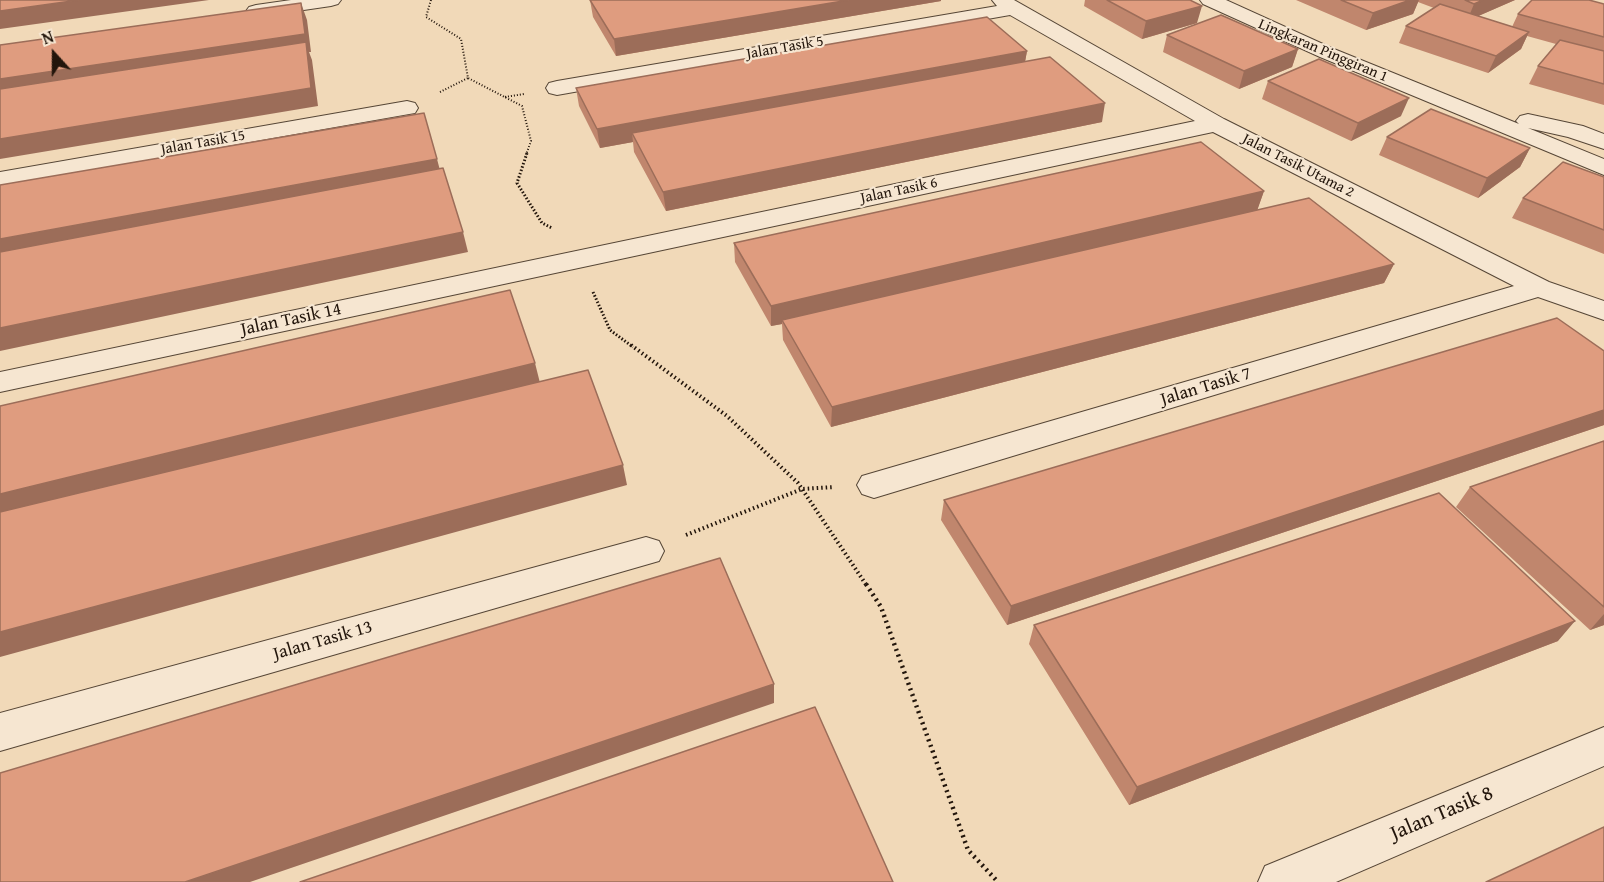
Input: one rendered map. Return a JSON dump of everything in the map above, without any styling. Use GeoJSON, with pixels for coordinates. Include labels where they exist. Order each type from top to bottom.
{"type":"FeatureCollection","features":[{"type":"Feature","properties":{"kind":"street"},"geometry":{"type":"LineString","coordinates":[[237,13],[331,0]]}},
{"type":"Feature","properties":{"kind":"street","name":"Lingkaran Pinggiran 1"},"geometry":{"type":"LineString","coordinates":[[1210,0],[1327,53],[1604,168]]}},
{"type":"Feature","properties":{"kind":"street","name":"Jalan Tasik 5"},"geometry":{"type":"LineString","coordinates":[[557,88],[1007,4]]}},
{"type":"Feature","properties":{"kind":"street","name":"Jalan Tasik Utama 2"},"geometry":{"type":"LineString","coordinates":[[1007,4],[1216,124],[1539,288],[1604,311]]}},
{"type":"Feature","properties":{"kind":"street","name":"Lingkaran Pinggiran 1"},"geometry":{"type":"LineString","coordinates":[[1438,100],[1575,131],[1604,142]]}},
{"type":"Feature","properties":{"kind":"street","name":"Jalan Tasik 15"},"geometry":{"type":"LineString","coordinates":[[0,179],[407,108]]}},
{"type":"Feature","properties":{"kind":"street","name":"Jalan Tasik 6"},"geometry":{"type":"LineString","coordinates":[[586,271],[1216,124]]}},
{"type":"Feature","properties":{"kind":"street","name":"Jalan Tasik 14"},"geometry":{"type":"LineString","coordinates":[[0,382],[586,271]]}},
{"type":"Feature","properties":{"kind":"street","name":"Jalan Tasik 7"},"geometry":{"type":"LineString","coordinates":[[874,485],[1539,288]]}},
{"type":"Feature","properties":{"kind":"street","name":"Jalan Tasik 13"},"geometry":{"type":"LineString","coordinates":[[0,732],[646,551]]}},
{"type":"Feature","properties":{"kind":"street","name":"Jalan Tasik 8"},"geometry":{"type":"LineString","coordinates":[[1281,882],[1604,746]]}},
{"type":"Feature","properties":{"kind":"path"},"geometry":{"type":"LineString","coordinates":[[431,0],[426,17],[461,39],[468,78],[522,106],[531,141],[518,183],[542,223],[559,231]]}},
{"type":"Feature","properties":{"kind":"path"},"geometry":{"type":"LineString","coordinates":[[586,271],[610,330],[727,416],[802,489],[881,606],[968,850],[998,882]]}},
{"type":"Feature","properties":{"kind":"path"},"geometry":{"type":"LineString","coordinates":[[646,551],[802,489]]}},
{"type":"Feature","properties":{"kind":"building"},"geometry":{"type":"Polygon","coordinates":[[[0,0],[79,0],[0,11],[0,0]]]}},
{"type":"Feature","properties":{"kind":"building"},"geometry":{"type":"Polygon","coordinates":[[[590,0],[849,0],[614,39],[590,0]]]}},
{"type":"Feature","properties":{"kind":"building"},"geometry":{"type":"Polygon","coordinates":[[[1107,0],[1190,0],[1202,6],[1146,21],[1107,0]]]}},
{"type":"Feature","properties":{"kind":"building"},"geometry":{"type":"Polygon","coordinates":[[[1341,0],[1410,0],[1373,13],[1341,0]]]}},
{"type":"Feature","properties":{"kind":"building"},"geometry":{"type":"Polygon","coordinates":[[[1465,0],[1483,0],[1474,4],[1465,0]]]}},
{"type":"Feature","properties":{"kind":"building"},"geometry":{"type":"Polygon","coordinates":[[[1532,0],[1589,0],[1604,4],[1604,37],[1518,14],[1532,0]]]}},
{"type":"Feature","properties":{"kind":"building"},"geometry":{"type":"Polygon","coordinates":[[[301,3],[305,34],[0,79],[0,45],[301,3]]]}},
{"type":"Feature","properties":{"kind":"building"},"geometry":{"type":"Polygon","coordinates":[[[1440,4],[1529,32],[1496,56],[1406,26],[1440,4]]]}},
{"type":"Feature","properties":{"kind":"building"},"geometry":{"type":"Polygon","coordinates":[[[1221,15],[1298,49],[1244,71],[1167,35],[1221,15]]]}},
{"type":"Feature","properties":{"kind":"building"},"geometry":{"type":"Polygon","coordinates":[[[987,17],[1027,51],[597,129],[576,88],[987,17]]]}},
{"type":"Feature","properties":{"kind":"building"},"geometry":{"type":"Polygon","coordinates":[[[1560,40],[1604,51],[1604,84],[1538,66],[1560,40]]]}},
{"type":"Feature","properties":{"kind":"building"},"geometry":{"type":"Polygon","coordinates":[[[306,42],[311,88],[0,139],[0,89],[306,42]]]}},
{"type":"Feature","properties":{"kind":"building"},"geometry":{"type":"Polygon","coordinates":[[[1050,57],[1105,103],[663,192],[632,133],[1050,57]]]}},
{"type":"Feature","properties":{"kind":"building"},"geometry":{"type":"Polygon","coordinates":[[[1319,59],[1409,98],[1358,123],[1268,81],[1319,59]]]}},
{"type":"Feature","properties":{"kind":"building"},"geometry":{"type":"Polygon","coordinates":[[[1431,109],[1530,148],[1487,178],[1387,137],[1431,109]]]}},
{"type":"Feature","properties":{"kind":"building"},"geometry":{"type":"Polygon","coordinates":[[[424,113],[437,159],[0,239],[0,185],[424,113]]]}},
{"type":"Feature","properties":{"kind":"building"},"geometry":{"type":"Polygon","coordinates":[[[1201,142],[1264,191],[771,306],[734,243],[1201,142]]]}},
{"type":"Feature","properties":{"kind":"building"},"geometry":{"type":"Polygon","coordinates":[[[1563,162],[1604,177],[1604,230],[1523,198],[1563,162]]]}},
{"type":"Feature","properties":{"kind":"building"},"geometry":{"type":"Polygon","coordinates":[[[443,168],[463,232],[0,328],[0,252],[443,168]]]}},
{"type":"Feature","properties":{"kind":"building"},"geometry":{"type":"Polygon","coordinates":[[[1309,198],[1394,264],[832,407],[782,320],[1309,198]]]}},
{"type":"Feature","properties":{"kind":"building"},"geometry":{"type":"Polygon","coordinates":[[[510,290],[535,363],[0,494],[0,406],[510,290]]]}},
{"type":"Feature","properties":{"kind":"building"},"geometry":{"type":"Polygon","coordinates":[[[1557,318],[1604,351],[1604,410],[1011,606],[944,500],[1557,318]]]}},
{"type":"Feature","properties":{"kind":"building"},"geometry":{"type":"Polygon","coordinates":[[[588,370],[623,465],[0,632],[0,512],[588,370]]]}},
{"type":"Feature","properties":{"kind":"building"},"geometry":{"type":"Polygon","coordinates":[[[1604,441],[1604,607],[1470,487],[1604,441]]]}},
{"type":"Feature","properties":{"kind":"building"},"geometry":{"type":"Polygon","coordinates":[[[1439,493],[1575,621],[1137,787],[1034,625],[1439,493]]]}},
{"type":"Feature","properties":{"kind":"building"},"geometry":{"type":"Polygon","coordinates":[[[720,558],[774,684],[185,882],[0,882],[0,773],[720,558]]]}},
{"type":"Feature","properties":{"kind":"building"},"geometry":{"type":"Polygon","coordinates":[[[815,707],[893,882],[300,882],[815,707]]]}},
{"type":"Feature","properties":{"kind":"building"},"geometry":{"type":"Polygon","coordinates":[[[1604,827],[1604,882],[1486,882],[1604,827]]]}}]}
